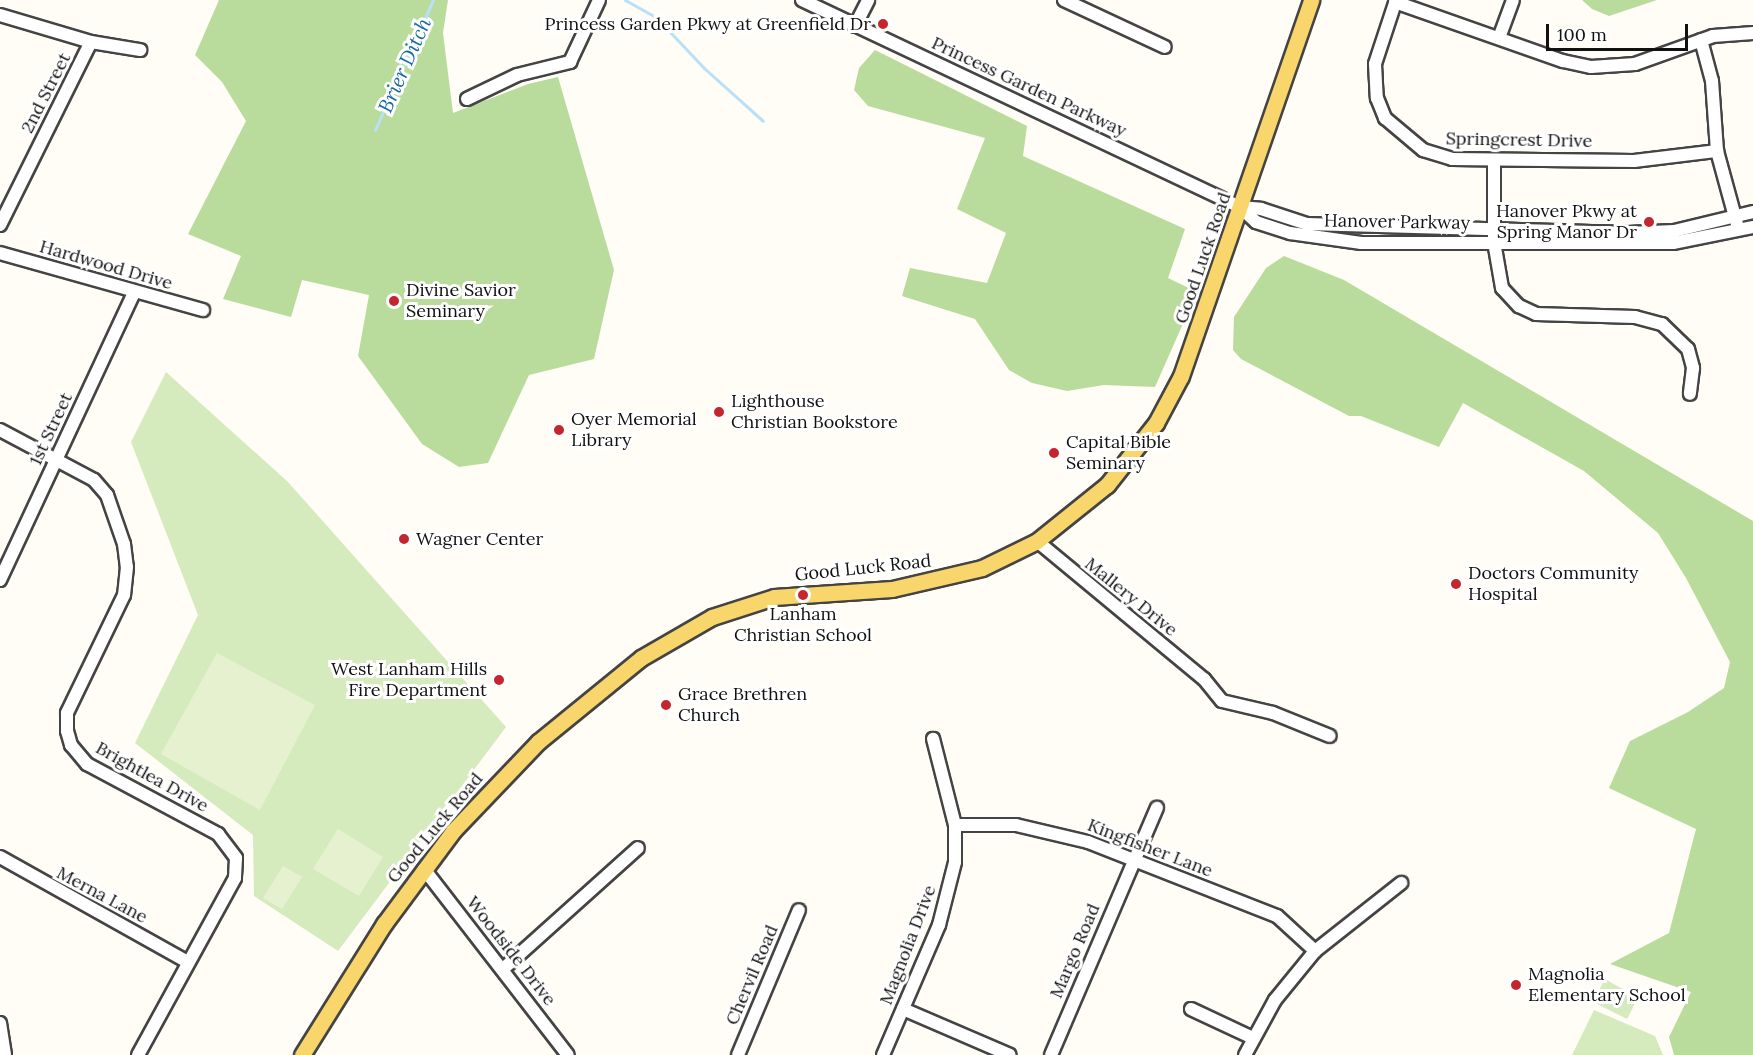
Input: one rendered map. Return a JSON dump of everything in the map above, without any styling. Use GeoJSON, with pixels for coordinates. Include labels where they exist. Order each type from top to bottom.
{"type":"FeatureCollection","features":[{"type":"Feature","properties":{"kind":"main road","name":"Good Luck Road"},"geometry":{"type":"LineString","coordinates":[[302,1055],[384,924],[424,869],[483,797],[538,742],[640,658],[688,628],[735,608],[774,597],[892,589],[945,579],[982,568],[1037,541],[1107,485],[1167,405],[1197,338],[1311,0]]}},
{"type":"Feature","properties":{"kind":"street"},"geometry":{"type":"LineString","coordinates":[[467,99],[517,75],[570,62],[599,0]]}},
{"type":"Feature","properties":{"kind":"street","name":"Princess Garden Parkway"},"geometry":{"type":"LineString","coordinates":[[802,0],[1240,207]]}},
{"type":"Feature","properties":{"kind":"street"},"geometry":{"type":"LineString","coordinates":[[855,26],[868,0]]}},
{"type":"Feature","properties":{"kind":"street"},"geometry":{"type":"LineString","coordinates":[[1064,0],[1165,47]]}},
{"type":"Feature","properties":{"kind":"street"},"geometry":{"type":"LineString","coordinates":[[1499,38],[1513,0]]}},
{"type":"Feature","properties":{"kind":"street"},"geometry":{"type":"LineString","coordinates":[[1396,1],[1563,61],[1604,68],[1647,61],[1701,40],[1724,34],[1753,33]]}},
{"type":"Feature","properties":{"kind":"street","name":"Springcrest Drive"},"geometry":{"type":"LineString","coordinates":[[1396,1],[1375,64],[1377,98],[1385,118],[1429,153],[1452,159],[1651,160],[1717,151]]}},
{"type":"Feature","properties":{"kind":"street"},"geometry":{"type":"LineString","coordinates":[[0,15],[92,42],[140,50]]}},
{"type":"Feature","properties":{"kind":"street"},"geometry":{"type":"LineString","coordinates":[[1701,40],[1712,81],[1717,151],[1739,231]]}},
{"type":"Feature","properties":{"kind":"street","name":"2nd Street"},"geometry":{"type":"LineString","coordinates":[[0,225],[92,42]]}},
{"type":"Feature","properties":{"kind":"street"},"geometry":{"type":"LineString","coordinates":[[1494,160],[1494,242],[1502,288],[1528,311],[1542,315],[1643,318],[1675,332],[1692,359],[1690,394]]}},
{"type":"Feature","properties":{"kind":"street","name":"Hanover Parkway"},"geometry":{"type":"LineString","coordinates":[[1240,207],[1324,226],[1674,231],[1736,218],[1753,212]]}},
{"type":"Feature","properties":{"kind":"street","name":"Hanover Parkway"},"geometry":{"type":"LineString","coordinates":[[1240,207],[1256,222],[1330,242],[1673,243],[1753,227]]}},
{"type":"Feature","properties":{"kind":"street","name":"Hardwood Drive"},"geometry":{"type":"LineString","coordinates":[[0,253],[203,310]]}},
{"type":"Feature","properties":{"kind":"street","name":"1st Street"},"geometry":{"type":"LineString","coordinates":[[0,580],[134,292]]}},
{"type":"Feature","properties":{"kind":"street","name":"Brightlea Drive"},"geometry":{"type":"LineString","coordinates":[[0,430],[94,480],[107,495],[127,567],[124,595],[67,713],[71,745],[87,764],[218,834],[236,858],[235,878],[138,1055]]}},
{"type":"Feature","properties":{"kind":"street","name":"Mallery Drive"},"geometry":{"type":"LineString","coordinates":[[1037,541],[1204,679],[1222,702],[1274,713],[1330,736]]}},
{"type":"Feature","properties":{"kind":"street","name":"Magnolia Drive"},"geometry":{"type":"LineString","coordinates":[[883,1055],[948,898],[955,862],[956,825],[933,739]]}},
{"type":"Feature","properties":{"kind":"street","name":"Margo Road"},"geometry":{"type":"LineString","coordinates":[[1051,1055],[1132,860],[1157,808]]}},
{"type":"Feature","properties":{"kind":"street","name":"Kingfisher Lane"},"geometry":{"type":"LineString","coordinates":[[956,825],[999,824],[1050,830],[1277,916],[1315,951]]}},
{"type":"Feature","properties":{"kind":"street"},"geometry":{"type":"LineString","coordinates":[[503,969],[639,848]]}},
{"type":"Feature","properties":{"kind":"street","name":"Merna Lane"},"geometry":{"type":"LineString","coordinates":[[0,857],[188,962]]}},
{"type":"Feature","properties":{"kind":"street","name":"Woodside Drive"},"geometry":{"type":"LineString","coordinates":[[424,869],[568,1055]]}},
{"type":"Feature","properties":{"kind":"street"},"geometry":{"type":"LineString","coordinates":[[1245,1055],[1275,1000],[1315,951],[1401,883]]}},
{"type":"Feature","properties":{"kind":"street","name":"Chervil Road"},"geometry":{"type":"LineString","coordinates":[[738,1055],[800,910]]}},
{"type":"Feature","properties":{"kind":"street"},"geometry":{"type":"LineString","coordinates":[[903,1009],[1010,1055]]}},
{"type":"Feature","properties":{"kind":"street"},"geometry":{"type":"LineString","coordinates":[[1191,1009],[1253,1038]]}},
{"type":"Feature","properties":{"kind":"street"},"geometry":{"type":"LineString","coordinates":[[0,1023],[5,1055]]}},
{"type":"Feature","properties":{"kind":"green space"},"geometry":{"type":"Polygon","coordinates":[[[219,0],[448,0],[443,33],[453,113],[528,84],[558,77],[614,270],[594,359],[529,375],[488,463],[459,467],[422,444],[358,356],[369,295],[302,280],[291,317],[223,299],[241,256],[188,234],[246,121],[222,82],[195,55],[219,0]]]}},
{"type":"Feature","properties":{"kind":"green space"},"geometry":{"type":"Polygon","coordinates":[[[1582,0],[1657,0],[1609,16],[1592,9],[1582,0]]]}},
{"type":"Feature","properties":{"kind":"green space"},"geometry":{"type":"Polygon","coordinates":[[[875,50],[1027,126],[1023,156],[1185,229],[1168,278],[1197,292],[1155,387],[1104,385],[1067,391],[1032,383],[1009,370],[975,319],[902,296],[910,268],[987,283],[1006,233],[957,209],[985,138],[868,106],[854,90],[859,68],[875,50]]]}},
{"type":"Feature","properties":{"kind":"green space"},"geometry":{"type":"Polygon","coordinates":[[[1284,256],[1344,280],[1753,521],[1753,1055],[1674,1055],[1669,1037],[1691,992],[1610,964],[1669,933],[1696,829],[1609,788],[1630,741],[1688,712],[1724,688],[1730,662],[1686,578],[1658,533],[1584,471],[1463,403],[1439,447],[1361,416],[1349,416],[1241,359],[1233,350],[1234,317],[1266,268],[1284,256]]]}},
{"type":"Feature","properties":{"kind":"green space"},"geometry":{"type":"Polygon","coordinates":[[[166,372],[288,482],[506,727],[338,951],[254,896],[253,835],[135,743],[198,615],[131,442],[166,372]]]}},
{"type":"Feature","properties":{"kind":"green space"},"geometry":{"type":"Polygon","coordinates":[[[217,653],[315,705],[260,810],[161,754],[217,653]]]}},
{"type":"Feature","properties":{"kind":"green space"},"geometry":{"type":"Polygon","coordinates":[[[338,829],[383,857],[359,896],[313,869],[338,829]]]}},
{"type":"Feature","properties":{"kind":"green space"},"geometry":{"type":"Polygon","coordinates":[[[283,866],[302,877],[282,909],[263,898],[283,866]]]}},
{"type":"Feature","properties":{"kind":"green space"},"geometry":{"type":"Polygon","coordinates":[[[1605,979],[1638,998],[1627,1019],[1593,1002],[1605,979]]]}},
{"type":"Feature","properties":{"kind":"green space"},"geometry":{"type":"Polygon","coordinates":[[[1594,1010],[1655,1036],[1663,1055],[1572,1055],[1594,1010]]]}},
{"type":"Feature","properties":{"kind":"waterway","name":"Brier Ditch"},"geometry":{"type":"LineString","coordinates":[[375,130],[433,0]]}},
{"type":"Feature","properties":{"kind":"waterway"},"geometry":{"type":"LineString","coordinates":[[625,0],[656,17],[704,68],[763,121]]}},
{"type":"Feature","properties":{"kind":"place","name":"Princess Garden Pkwy at Greenfield Dr"},"geometry":{"type":"Point","coordinates":[883,24]}},
{"type":"Feature","properties":{"kind":"place","name":"Hanover Pkwy at Spring Manor Dr"},"geometry":{"type":"Point","coordinates":[1649,222]}},
{"type":"Feature","properties":{"kind":"place","name":"Divine Savior Seminary"},"geometry":{"type":"Point","coordinates":[394,301]}},
{"type":"Feature","properties":{"kind":"place","name":"Lighthouse Christian Bookstore"},"geometry":{"type":"Point","coordinates":[719,412]}},
{"type":"Feature","properties":{"kind":"place","name":"Oyer Memorial Library"},"geometry":{"type":"Point","coordinates":[559,430]}},
{"type":"Feature","properties":{"kind":"place","name":"Capital Bible Seminary"},"geometry":{"type":"Point","coordinates":[1054,453]}},
{"type":"Feature","properties":{"kind":"place","name":"Wagner Center"},"geometry":{"type":"Point","coordinates":[404,539]}},
{"type":"Feature","properties":{"kind":"place","name":"Doctors Community Hospital"},"geometry":{"type":"Point","coordinates":[1456,584]}},
{"type":"Feature","properties":{"kind":"place","name":"Lanham Christian School"},"geometry":{"type":"Point","coordinates":[803,595]}},
{"type":"Feature","properties":{"kind":"place","name":"West Lanham Hills Fire Department"},"geometry":{"type":"Point","coordinates":[499,680]}},
{"type":"Feature","properties":{"kind":"place","name":"Grace Brethren Church"},"geometry":{"type":"Point","coordinates":[666,705]}},
{"type":"Feature","properties":{"kind":"place","name":"Magnolia Elementary School"},"geometry":{"type":"Point","coordinates":[1516,985]}}]}
